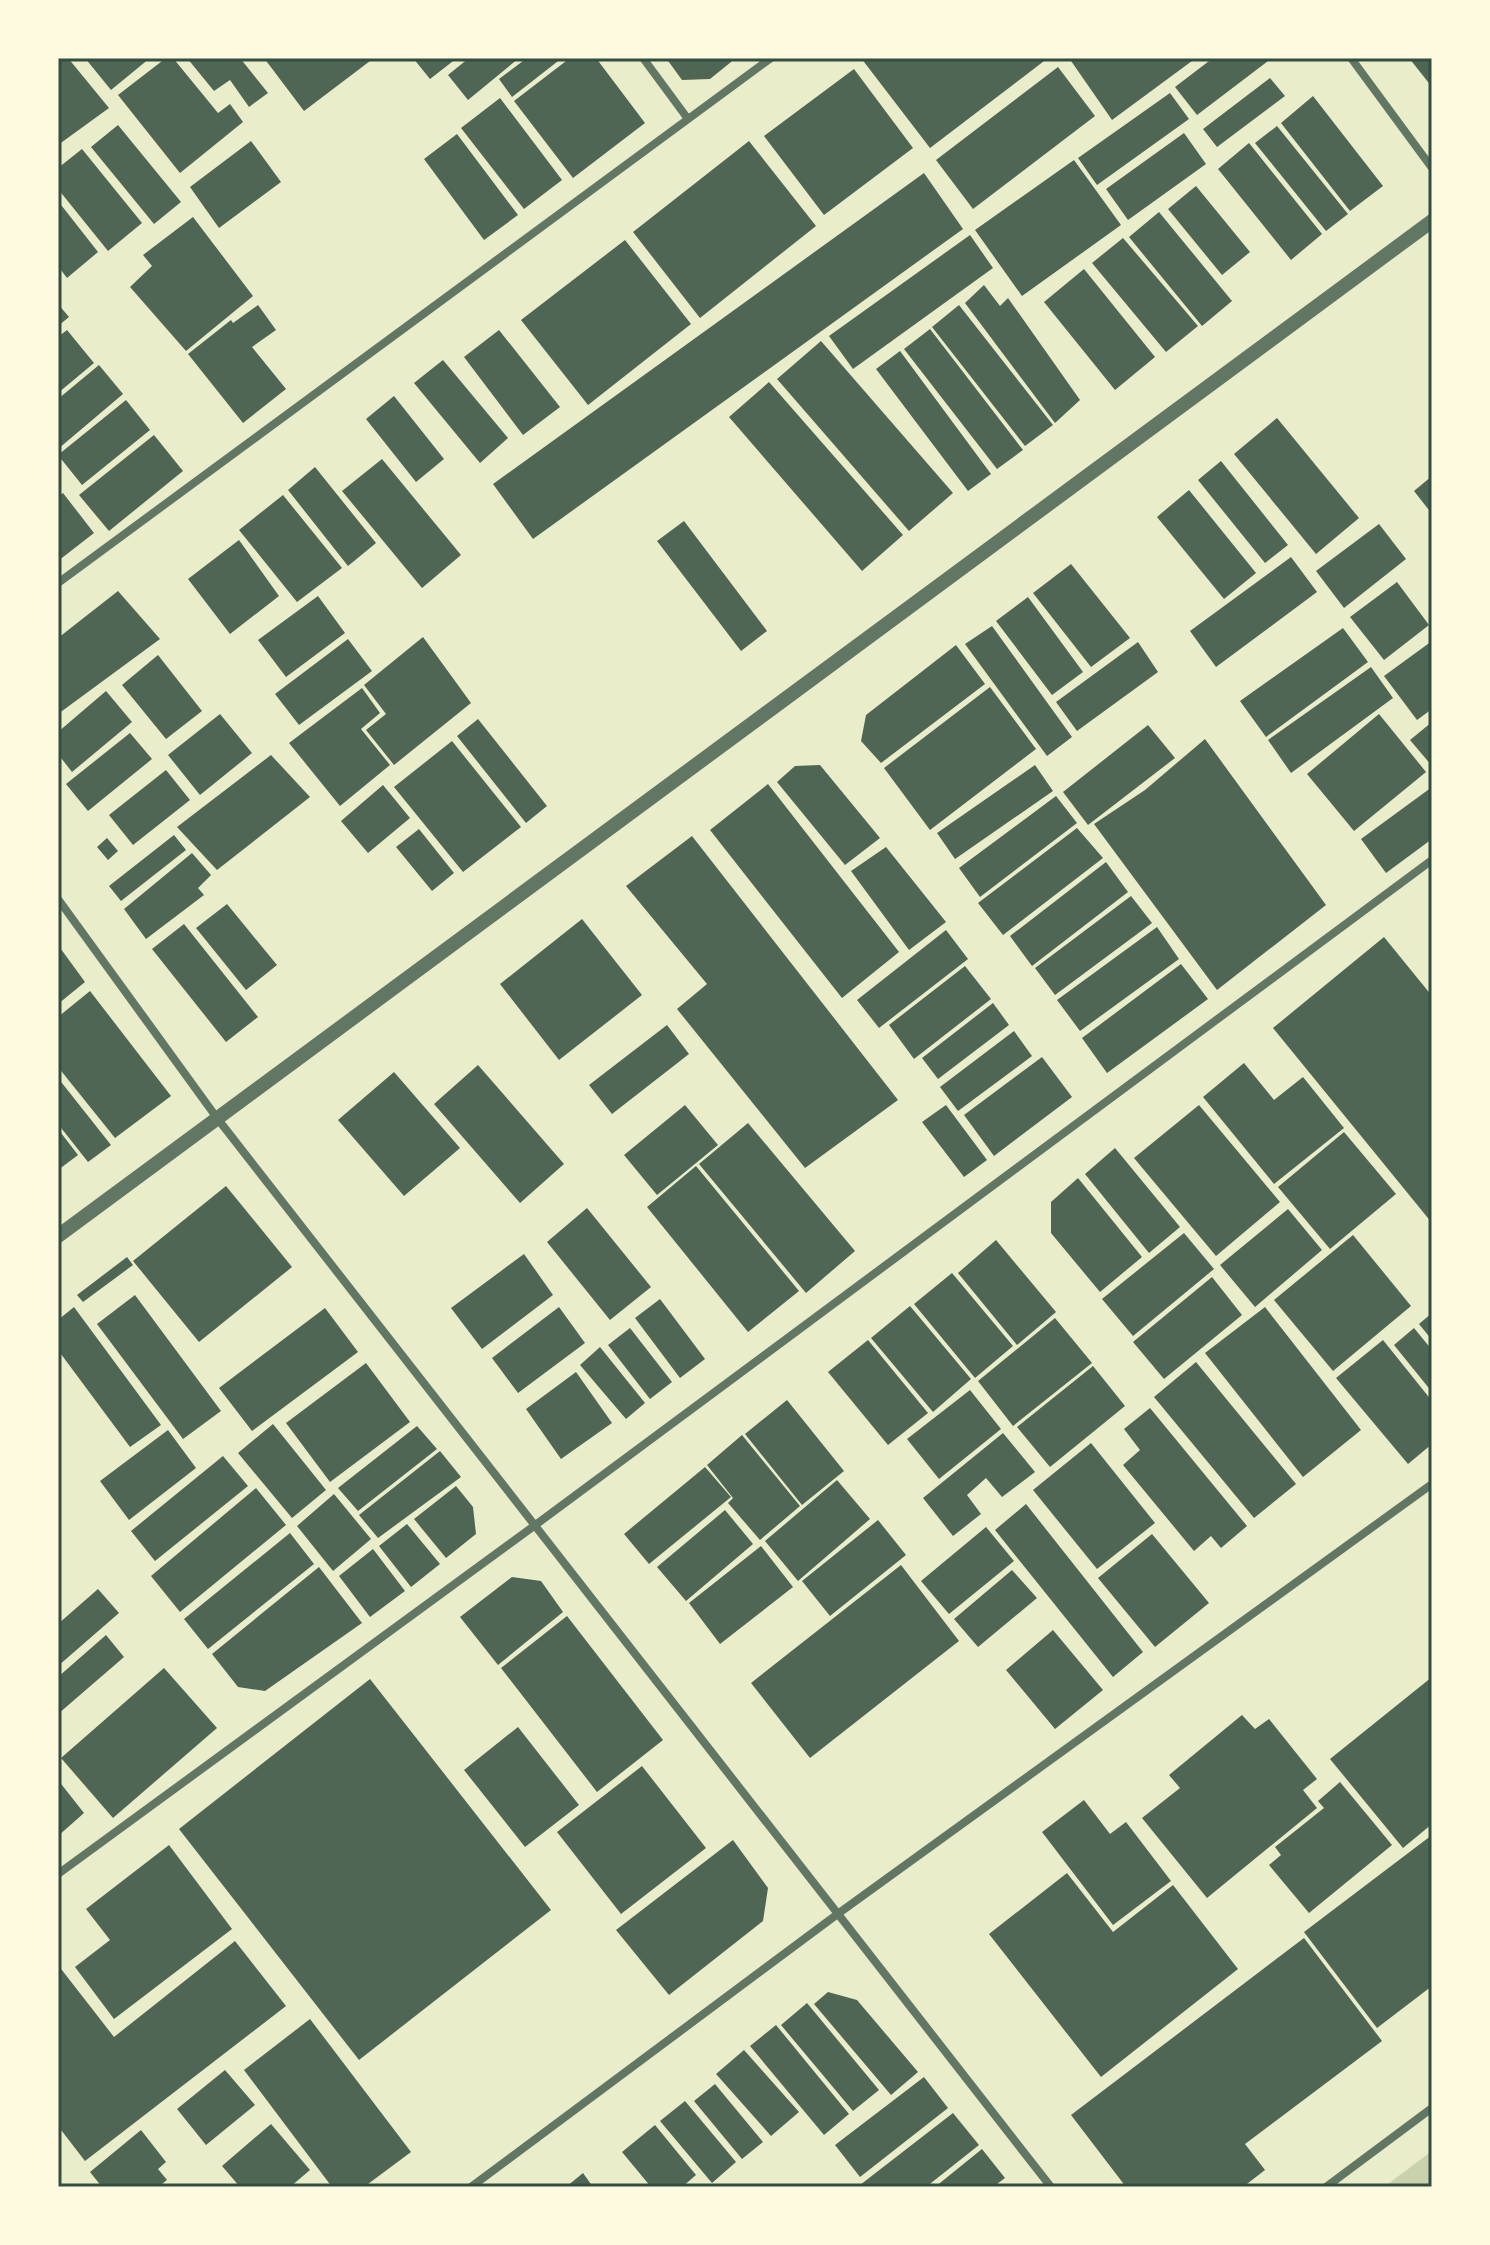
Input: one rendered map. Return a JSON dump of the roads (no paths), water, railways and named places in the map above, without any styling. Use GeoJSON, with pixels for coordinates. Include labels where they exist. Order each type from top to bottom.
{"type":"FeatureCollection","features":[{"type":"Feature","properties":{"kind":"street"},"geometry":{"type":"LineString","coordinates":[[643,58],[688,119]]}},
{"type":"Feature","properties":{"kind":"street"},"geometry":{"type":"LineString","coordinates":[[58,583],[771,58]]}},
{"type":"Feature","properties":{"kind":"street"},"geometry":{"type":"LineString","coordinates":[[1351,58],[1432,168]]}},
{"type":"Feature","properties":{"kind":"street"},"geometry":{"type":"LineString","coordinates":[[58,1236],[1432,221]]}},
{"type":"Feature","properties":{"kind":"street"},"geometry":{"type":"LineString","coordinates":[[58,1874],[534,1526],[1432,860]]}},
{"type":"Feature","properties":{"kind":"street"},"geometry":{"type":"LineString","coordinates":[[58,899],[217,1118],[1051,2187]]}},
{"type":"Feature","properties":{"kind":"street"},"geometry":{"type":"LineString","coordinates":[[471,2187],[839,1913],[1432,1484]]}},
{"type":"Feature","properties":{"kind":"street"},"geometry":{"type":"LineString","coordinates":[[1326,2187],[1432,2108]]}}]}
